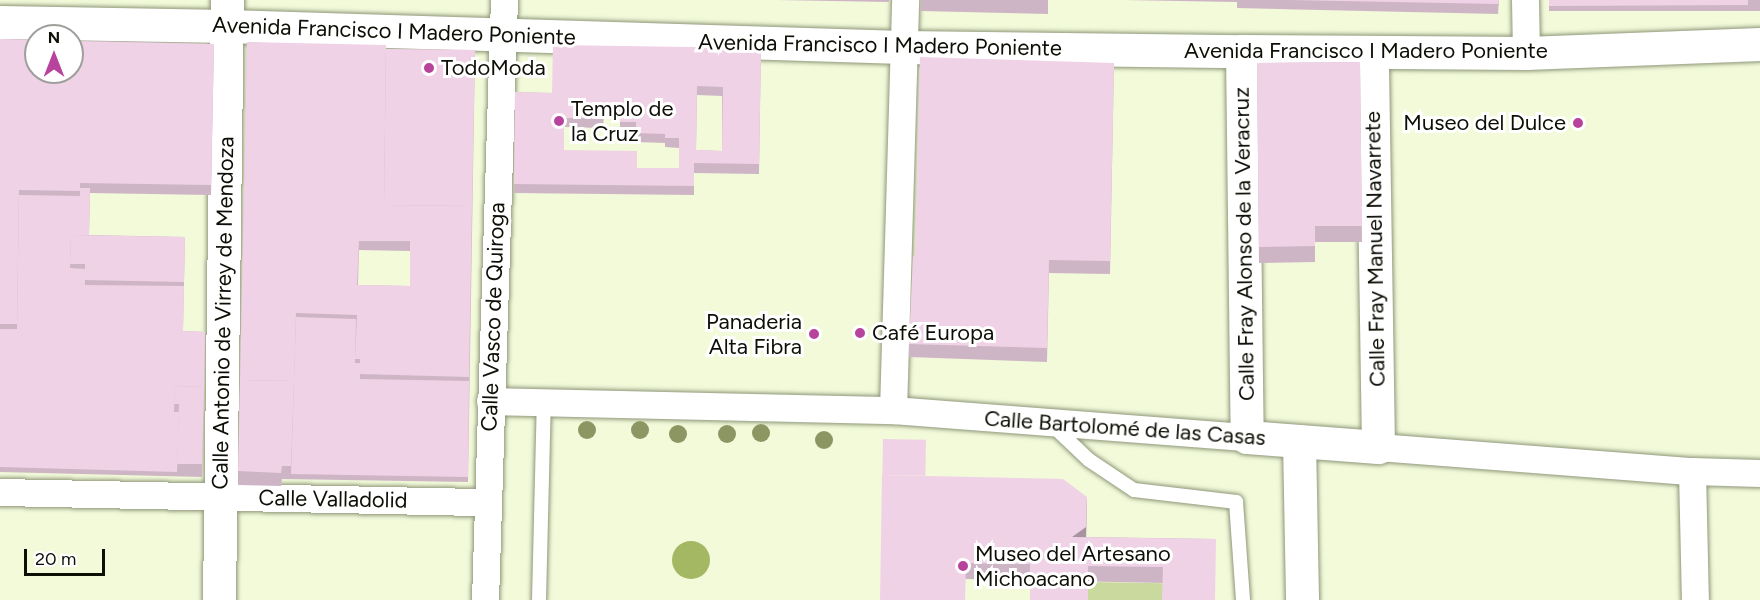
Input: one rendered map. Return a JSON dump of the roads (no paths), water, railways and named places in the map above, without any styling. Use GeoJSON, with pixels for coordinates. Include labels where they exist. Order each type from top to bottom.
{"type":"FeatureCollection","features":[{"type":"Feature","properties":{"kind":"main road","name":"Avenida Francisco I Madero Poniente"},"geometry":{"type":"LineString","coordinates":[[0,22],[227,13],[504,35],[903,47],[1526,53],[1760,44]]}},
{"type":"Feature","properties":{"kind":"main road","name":"Calle Antonio de Virrey de Mendoza"},"geometry":{"type":"LineString","coordinates":[[219,600],[227,13]]}},
{"type":"Feature","properties":{"kind":"main road","name":"Calle Fray Alonso de la Veracruz"},"geometry":{"type":"LineString","coordinates":[[1242,51],[1247,437]]}},
{"type":"Feature","properties":{"kind":"main road","name":"Calle Fray Manuel Navarrete"},"geometry":{"type":"LineString","coordinates":[[1372,52],[1378,447]]}},
{"type":"Feature","properties":{"kind":"main road","name":"Calle Bartolomé de las Casas"},"geometry":{"type":"LineString","coordinates":[[1247,437],[1378,447]]}},
{"type":"Feature","properties":{"kind":"main road"},"geometry":{"type":"LineString","coordinates":[[1299,441],[1302,600]]}},
{"type":"Feature","properties":{"kind":"street","name":"Calle Vasco de Quiroga"},"geometry":{"type":"LineString","coordinates":[[484,600],[504,0]]}},
{"type":"Feature","properties":{"kind":"street"},"geometry":{"type":"LineString","coordinates":[[893,410],[905,0]]}},
{"type":"Feature","properties":{"kind":"street"},"geometry":{"type":"LineString","coordinates":[[1525,0],[1526,53]]}},
{"type":"Feature","properties":{"kind":"street","name":"Calle Bartolomé de las Casas"},"geometry":{"type":"LineString","coordinates":[[490,401],[893,410],[1051,424],[1247,437]]}},
{"type":"Feature","properties":{"kind":"street","name":"Calle Bartolomé de las Casas"},"geometry":{"type":"LineString","coordinates":[[1378,447],[1692,471],[1760,473]]}},
{"type":"Feature","properties":{"kind":"street"},"geometry":{"type":"LineString","coordinates":[[1692,471],[1695,600]]}},
{"type":"Feature","properties":{"kind":"street","name":"Calle Valladolid"},"geometry":{"type":"LineString","coordinates":[[0,492],[487,502]]}},
{"type":"Feature","properties":{"kind":"lane"},"geometry":{"type":"LineString","coordinates":[[539,600],[544,402]]}},
{"type":"Feature","properties":{"kind":"lane"},"geometry":{"type":"LineString","coordinates":[[1051,424],[1089,460],[1134,490],[1236,502],[1243,600]]}},
{"type":"Feature","properties":{"kind":"place","name":"TodoModa"},"geometry":{"type":"Point","coordinates":[429,68]}},
{"type":"Feature","properties":{"kind":"place","name":"Templo de la Cruz"},"geometry":{"type":"Point","coordinates":[559,121]}},
{"type":"Feature","properties":{"kind":"place","name":"Museo del Dulce"},"geometry":{"type":"Point","coordinates":[1578,123]}},
{"type":"Feature","properties":{"kind":"place","name":"Café Europa"},"geometry":{"type":"Point","coordinates":[860,333]}},
{"type":"Feature","properties":{"kind":"place","name":"Panaderia Alta Fibra"},"geometry":{"type":"Point","coordinates":[814,334]}},
{"type":"Feature","properties":{"kind":"place","name":"Museo del Artesano Michoacano"},"geometry":{"type":"Point","coordinates":[963,566]}}]}
